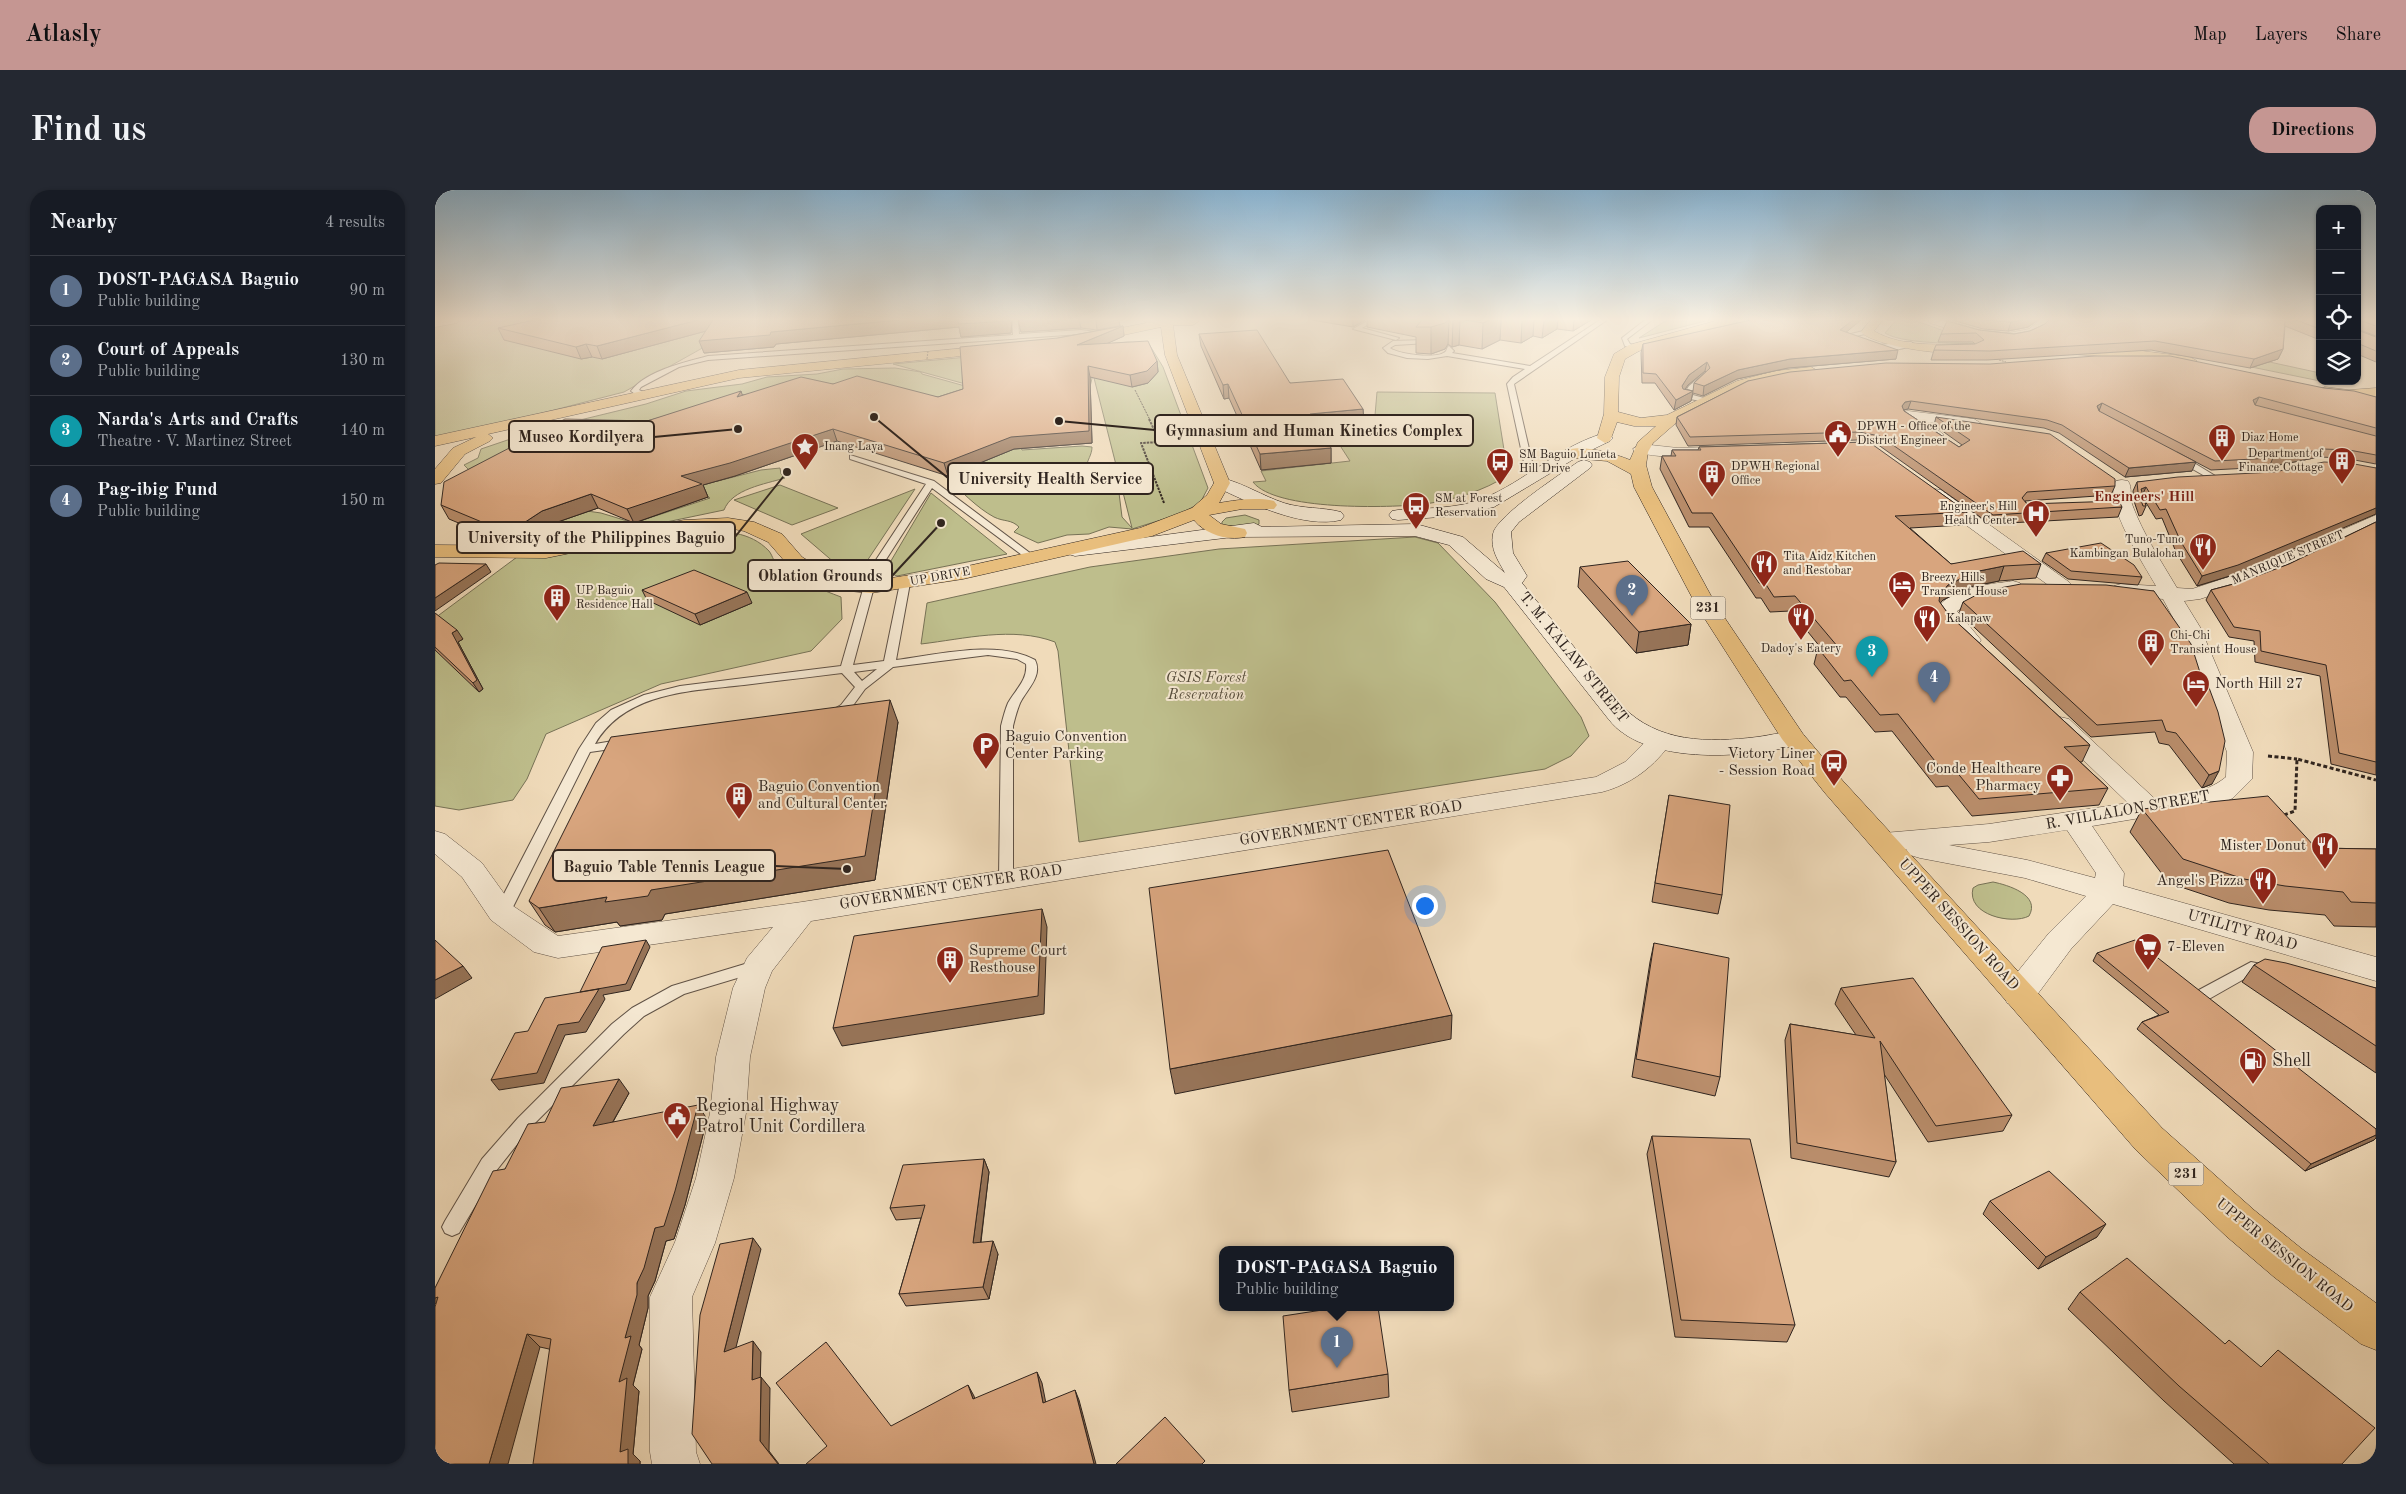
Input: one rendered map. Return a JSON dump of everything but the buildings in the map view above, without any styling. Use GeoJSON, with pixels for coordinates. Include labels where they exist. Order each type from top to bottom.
{"type":"FeatureCollection","features":[{"type":"Feature","properties":{"kind":"main road"},"geometry":{"type":"LineString","coordinates":[[435,441],[713,379]]}},
{"type":"Feature","properties":{"kind":"main road"},"geometry":{"type":"LineString","coordinates":[[435,478],[464,447],[498,434],[644,398],[731,379]]}},
{"type":"Feature","properties":{"kind":"main road"},"geometry":{"type":"LineString","coordinates":[[1181,379],[1222,483]]}},
{"type":"Feature","properties":{"kind":"main road"},"geometry":{"type":"LineString","coordinates":[[1605,438],[1611,414],[1611,379]]}},
{"type":"Feature","properties":{"kind":"main road"},"geometry":{"type":"LineString","coordinates":[[1611,414],[1624,420],[1638,423],[1671,419],[1741,384],[1758,379]]}},
{"type":"Feature","properties":{"kind":"main road"},"geometry":{"type":"LineString","coordinates":[[2310,388],[2343,393],[2372,394]]}},
{"type":"Feature","properties":{"kind":"main road"},"geometry":{"type":"LineString","coordinates":[[1573,453],[1600,454],[1619,460],[1636,470],[1641,449],[1653,435],[1668,426],[1671,419]]}},
{"type":"Feature","properties":{"kind":"main road","name":"UPPER SESSION ROAD"},"geometry":{"type":"LineString","coordinates":[[1636,470],[1643,487],[1706,605],[1794,739],[1810,760],[2156,1146],[2217,1203],[2281,1257],[2376,1329]]}},
{"type":"Feature","properties":{"kind":"main road","name":"UP DRIVE"},"geometry":{"type":"LineString","coordinates":[[435,551],[470,553],[546,552],[683,525],[728,523],[748,526],[770,534],[795,560],[823,579],[837,584],[871,587],[905,584],[1033,559],[1152,530],[1197,512],[1214,498],[1222,483]]}},
{"type":"Feature","properties":{"kind":"main road"},"geometry":{"type":"LineString","coordinates":[[1238,533],[1223,532],[1212,528],[1203,522],[1197,512],[1242,504],[1267,505]]}},
{"type":"Feature","properties":{"kind":"street"},"geometry":{"type":"LineString","coordinates":[[1950,444],[1907,415],[1986,426]]}},
{"type":"Feature","properties":{"kind":"street"},"geometry":{"type":"LineString","coordinates":[[1222,483],[1267,505],[1308,514],[1327,516],[1432,514],[1465,510],[1502,496],[1573,453],[1605,438]]}},
{"type":"Feature","properties":{"kind":"street"},"geometry":{"type":"LineString","coordinates":[[1600,454],[1605,438]]}},
{"type":"Feature","properties":{"kind":"street"},"geometry":{"type":"LineString","coordinates":[[1641,449],[1678,453],[1727,452]]}},
{"type":"Feature","properties":{"kind":"street","name":"T. M. KALAW STREET"},"geometry":{"type":"LineString","coordinates":[[1511,582],[1517,576],[1503,552],[1502,532],[1513,518],[1600,454]]}},
{"type":"Feature","properties":{"kind":"street"},"geometry":{"type":"LineString","coordinates":[[2180,479],[2231,477]]}},
{"type":"Feature","properties":{"kind":"street"},"geometry":{"type":"LineString","coordinates":[[1923,485],[2081,587]]}},
{"type":"Feature","properties":{"kind":"street","name":"R. VILLALON STREET"},"geometry":{"type":"LineString","coordinates":[[1884,842],[1989,833],[2150,809],[2209,798],[2224,792],[2239,779],[2240,752],[2235,736],[2189,627],[2169,595],[2136,533],[2118,490]]}},
{"type":"Feature","properties":{"kind":"street"},"geometry":{"type":"LineString","coordinates":[[1238,533],[1267,523],[1272,519],[1273,512],[1267,505]]}},
{"type":"Feature","properties":{"kind":"street"},"geometry":{"type":"LineString","coordinates":[[1465,510],[1513,518]]}},
{"type":"Feature","properties":{"kind":"street"},"geometry":{"type":"LineString","coordinates":[[1432,514],[1436,533]]}},
{"type":"Feature","properties":{"kind":"street","name":"MANRIQUE STREET"},"geometry":{"type":"LineString","coordinates":[[1984,654],[1947,616],[1946,610],[1954,602],[1967,596],[2018,586],[2081,587],[2169,595],[2193,595],[2236,582],[2376,520]]}},
{"type":"Feature","properties":{"kind":"street","name":"T. M. KALAW STREET"},"geometry":{"type":"LineString","coordinates":[[1238,533],[1383,529],[1416,530],[1436,533],[1456,540],[1493,575],[1511,582],[1627,725],[1660,741],[1695,747],[1755,745],[1794,739]]}},
{"type":"Feature","properties":{"kind":"street","name":"UP DRIVE"},"geometry":{"type":"LineString","coordinates":[[1075,550],[1238,533]]}},
{"type":"Feature","properties":{"kind":"street"},"geometry":{"type":"LineString","coordinates":[[2042,707],[2150,809]]}},
{"type":"Feature","properties":{"kind":"street","name":"GOVERNMENT CENTER ROAD"},"geometry":{"type":"LineString","coordinates":[[502,913],[545,944],[558,947],[802,912],[1602,784],[1626,775],[1644,761],[1660,741]]}},
{"type":"Feature","properties":{"kind":"street","name":"T. M. KALAW STREET"},"geometry":{"type":"LineString","coordinates":[[1755,745],[1779,748],[1810,760]]}},
{"type":"Feature","properties":{"kind":"street"},"geometry":{"type":"LineString","coordinates":[[2019,994],[2060,941],[2108,892],[2110,873],[2075,821]]}},
{"type":"Feature","properties":{"kind":"street"},"geometry":{"type":"LineString","coordinates":[[435,840],[473,870],[502,913]]}},
{"type":"Feature","properties":{"kind":"street","name":"UTILITY ROAD"},"geometry":{"type":"LineString","coordinates":[[1884,842],[2027,869],[2376,969]]}},
{"type":"Feature","properties":{"kind":"street"},"geometry":{"type":"LineString","coordinates":[[435,860],[473,870]]}},
{"type":"Feature","properties":{"kind":"street"},"geometry":{"type":"LineString","coordinates":[[676,1464],[673,1452],[671,1297],[695,1243],[715,1178],[728,1113],[733,1057],[741,1012],[758,966],[802,912]]}},
{"type":"Feature","properties":{"kind":"lane"},"geometry":{"type":"LineString","coordinates":[[642,394],[635,391],[639,386],[653,379]]}},
{"type":"Feature","properties":{"kind":"lane"},"geometry":{"type":"LineString","coordinates":[[1514,379],[1510,384],[1510,391],[1529,467],[1538,474]]}},
{"type":"Feature","properties":{"kind":"lane"},"geometry":{"type":"LineString","coordinates":[[1699,379],[1691,386],[1685,395],[1705,401]]}},
{"type":"Feature","properties":{"kind":"lane"},"geometry":{"type":"LineString","coordinates":[[2173,455],[2213,477]]}},
{"type":"Feature","properties":{"kind":"lane"},"geometry":{"type":"LineString","coordinates":[[853,457],[931,483],[1033,559]]}},
{"type":"Feature","properties":{"kind":"lane"},"geometry":{"type":"LineString","coordinates":[[846,670],[871,587],[873,572],[931,483]]}},
{"type":"Feature","properties":{"kind":"lane"},"geometry":{"type":"LineString","coordinates":[[816,718],[845,708],[861,687],[889,665],[905,584]]}},
{"type":"Feature","properties":{"kind":"lane"},"geometry":{"type":"LineString","coordinates":[[502,913],[585,749],[601,725],[631,705],[655,694],[988,652],[1005,652],[1020,656],[1031,662],[1033,669],[1030,679],[1015,702],[1007,726],[1006,878]]}},
{"type":"Feature","properties":{"kind":"lane"},"geometry":{"type":"LineString","coordinates":[[846,670],[861,687]]}},
{"type":"Feature","properties":{"kind":"lane"},"geometry":{"type":"LineString","coordinates":[[585,749],[633,742]]}},
{"type":"Feature","properties":{"kind":"lane"},"geometry":{"type":"LineString","coordinates":[[452,1227],[489,1165],[524,1123],[618,1029],[638,1012],[678,990],[758,966]]}},
{"type":"Feature","properties":{"kind":"lane"},"geometry":{"type":"LineString","coordinates":[[2203,995],[2251,968],[2282,974]]}},
{"type":"Feature","properties":{"kind":"path"},"geometry":{"type":"LineString","coordinates":[[1135,390],[1161,442]]}},
{"type":"Feature","properties":{"kind":"path"},"geometry":{"type":"LineString","coordinates":[[1167,511],[1141,444],[1184,440]]}},
{"type":"Feature","properties":{"kind":"path"},"geometry":{"type":"LineString","coordinates":[[2277,817],[2295,811],[2297,760],[2376,780]]}},
{"type":"Feature","properties":{"kind":"green space"},"geometry":{"type":"Polygon","coordinates":[[[435,379],[646,379],[624,392],[492,426],[435,437],[435,379]]]}},
{"type":"Feature","properties":{"kind":"green space"},"geometry":{"type":"Polygon","coordinates":[[[758,379],[942,379],[965,386],[969,385],[949,379],[1092,379],[1090,387],[1020,446],[1022,450],[1092,447],[1086,468],[1099,471],[1093,478],[1118,485],[1122,517],[1132,528],[1094,379],[1168,379],[1208,488],[1200,503],[1180,514],[1132,529],[1109,527],[1089,534],[1067,535],[1038,543],[1014,532],[1019,527],[1016,524],[994,517],[981,509],[946,477],[993,457],[718,421],[576,421],[646,404],[686,391],[742,384],[758,379]]]}},
{"type":"Feature","properties":{"kind":"green space"},"geometry":{"type":"Polygon","coordinates":[[[1377,392],[1495,393],[1508,475],[1489,486],[1446,500],[1425,504],[1386,506],[1308,503],[1284,498],[1265,491],[1253,482],[1266,481],[1261,471],[1350,461],[1330,430],[1374,427],[1377,392]]]}},
{"type":"Feature","properties":{"kind":"green space"},"geometry":{"type":"Polygon","coordinates":[[[543,428],[553,430],[469,470],[464,465],[478,458],[481,449],[543,428]]]}},
{"type":"Feature","properties":{"kind":"green space"},"geometry":{"type":"Polygon","coordinates":[[[780,468],[781,474],[785,478],[742,492],[728,503],[724,510],[609,534],[590,536],[570,528],[554,527],[543,516],[580,510],[601,513],[634,523],[710,498],[673,484],[718,481],[761,470],[780,468]]]}},
{"type":"Feature","properties":{"kind":"green space"},"geometry":{"type":"Polygon","coordinates":[[[780,485],[838,508],[792,525],[734,500],[780,485]]]}},
{"type":"Feature","properties":{"kind":"green space"},"geometry":{"type":"Polygon","coordinates":[[[915,489],[857,576],[843,570],[801,534],[915,489]]]}},
{"type":"Feature","properties":{"kind":"green space"},"geometry":{"type":"Polygon","coordinates":[[[931,493],[1007,554],[897,576],[885,571],[931,493]]]}},
{"type":"Feature","properties":{"kind":"green space"},"geometry":{"type":"Polygon","coordinates":[[[1245,515],[1259,520],[1259,524],[1254,528],[1222,526],[1222,522],[1226,518],[1245,515]]]}},
{"type":"Feature","properties":{"kind":"green space"},"geometry":{"type":"Polygon","coordinates":[[[698,531],[727,532],[754,539],[769,551],[777,566],[785,572],[841,597],[842,619],[811,651],[661,684],[546,734],[527,779],[513,800],[459,810],[435,806],[435,618],[517,557],[610,546],[698,531]]]}},
{"type":"Feature","properties":{"kind":"green space","name":"GSIS Forest Reservation"},"geometry":{"type":"Polygon","coordinates":[[[1415,537],[1438,543],[1495,602],[1581,717],[1589,736],[1571,756],[1545,769],[1079,842],[1058,651],[1055,642],[1039,637],[1005,634],[921,644],[927,603],[1090,567],[1219,549],[1415,537]]]}},
{"type":"Feature","properties":{"kind":"green space"},"geometry":{"type":"Polygon","coordinates":[[[1993,882],[2021,892],[2027,897],[2031,902],[2032,909],[2029,916],[2012,919],[1992,916],[1976,905],[1973,897],[1973,888],[1993,882]]]}},
{"type":"Feature","properties":{"kind":"place","name":"University Health Service"},"geometry":{"type":"Point","coordinates":[874,417]}},
{"type":"Feature","properties":{"kind":"place","name":"Gymnasium and Human Kinetics Complex"},"geometry":{"type":"Point","coordinates":[1059,421]}},
{"type":"Feature","properties":{"kind":"place","name":"Museo Kordilyera"},"geometry":{"type":"Point","coordinates":[738,429]}},
{"type":"Feature","properties":{"kind":"place","name":"DPWH - Office of the District Engineer"},"geometry":{"type":"Point","coordinates":[1838,458]}},
{"type":"Feature","properties":{"kind":"place","name":"Diaz Home"},"geometry":{"type":"Point","coordinates":[2222,462]}},
{"type":"Feature","properties":{"kind":"place","name":"Inang Laya"},"geometry":{"type":"Point","coordinates":[805,471]}},
{"type":"Feature","properties":{"kind":"place","name":"University of the Philippines Baguio"},"geometry":{"type":"Point","coordinates":[787,472]}},
{"type":"Feature","properties":{"kind":"place","name":"Department of Finance Cottage"},"geometry":{"type":"Point","coordinates":[2342,485]}},
{"type":"Feature","properties":{"kind":"place","name":"SM Baguio Luneta Hill Drive"},"geometry":{"type":"Point","coordinates":[1500,486]}},
{"type":"Feature","properties":{"kind":"place","name":"DPWH Regional Office"},"geometry":{"type":"Point","coordinates":[1712,498]}},
{"type":"Feature","properties":{"kind":"place","name":"Oblation Grounds"},"geometry":{"type":"Point","coordinates":[941,523]}},
{"type":"Feature","properties":{"kind":"place","name":"SM at Forest Reservation"},"geometry":{"type":"Point","coordinates":[1416,530]}},
{"type":"Feature","properties":{"kind":"place","name":"Engineer's Hill Health Center"},"geometry":{"type":"Point","coordinates":[2036,538]}},
{"type":"Feature","properties":{"kind":"place","name":"Tuno-Tuno Kambingan Bulalohan"},"geometry":{"type":"Point","coordinates":[2203,571]}},
{"type":"Feature","properties":{"kind":"place","name":"Tita Aidz Kitchen and Restobar"},"geometry":{"type":"Point","coordinates":[1764,588]}},
{"type":"Feature","properties":{"kind":"place","name":"Breezy Hills Transient House"},"geometry":{"type":"Point","coordinates":[1902,609]}},
{"type":"Feature","properties":{"kind":"place","name":"Court of Appeals"},"geometry":{"type":"Point","coordinates":[1632,616]}},
{"type":"Feature","properties":{"kind":"place","name":"UP Baguio Residence Hall"},"geometry":{"type":"Point","coordinates":[557,622]}},
{"type":"Feature","properties":{"kind":"place","name":"Dadoy's Eatery"},"geometry":{"type":"Point","coordinates":[1801,641]}},
{"type":"Feature","properties":{"kind":"place","name":"Kalapaw"},"geometry":{"type":"Point","coordinates":[1927,643]}},
{"type":"Feature","properties":{"kind":"place","name":"Chi-Chi Transient House"},"geometry":{"type":"Point","coordinates":[2151,667]}},
{"type":"Feature","properties":{"kind":"place","name":"Narda's Arts and Crafts"},"geometry":{"type":"Point","coordinates":[1872,677]}},
{"type":"Feature","properties":{"kind":"place","name":"Pag-ibig Fund"},"geometry":{"type":"Point","coordinates":[1934,703]}},
{"type":"Feature","properties":{"kind":"place","name":"North Hill 27"},"geometry":{"type":"Point","coordinates":[2196,708]}},
{"type":"Feature","properties":{"kind":"place","name":"Baguio Convention Center Parking"},"geometry":{"type":"Point","coordinates":[986,770]}},
{"type":"Feature","properties":{"kind":"place","name":"Victory Liner - Session Road"},"geometry":{"type":"Point","coordinates":[1834,787]}},
{"type":"Feature","properties":{"kind":"place","name":"Conde Healthcare Pharmacy"},"geometry":{"type":"Point","coordinates":[2060,802]}},
{"type":"Feature","properties":{"kind":"place","name":"Baguio Convention and Cultural Center"},"geometry":{"type":"Point","coordinates":[739,820]}},
{"type":"Feature","properties":{"kind":"place","name":"Baguio Table Tennis League"},"geometry":{"type":"Point","coordinates":[847,869]}},
{"type":"Feature","properties":{"kind":"place","name":"Mister Donut"},"geometry":{"type":"Point","coordinates":[2325,870]}},
{"type":"Feature","properties":{"kind":"place","name":"Angel's Pizza"},"geometry":{"type":"Point","coordinates":[2263,905]}},
{"type":"Feature","properties":{"kind":"place","name":"7-Eleven"},"geometry":{"type":"Point","coordinates":[2148,971]}},
{"type":"Feature","properties":{"kind":"place","name":"Supreme Court Resthouse"},"geometry":{"type":"Point","coordinates":[950,984]}},
{"type":"Feature","properties":{"kind":"place","name":"Shell"},"geometry":{"type":"Point","coordinates":[2253,1085]}},
{"type":"Feature","properties":{"kind":"place","name":"Regional Highway Patrol Unit Cordillera"},"geometry":{"type":"Point","coordinates":[677,1140]}},
{"type":"Feature","properties":{"kind":"place","name":"DOST-PAGASA Baguio"},"geometry":{"type":"Point","coordinates":[1337,1368]}},
{"type":"Feature","properties":{"kind":"district","name":"Engineers' Hill"},"geometry":{"type":"Point","coordinates":[2144,497]}}]}
